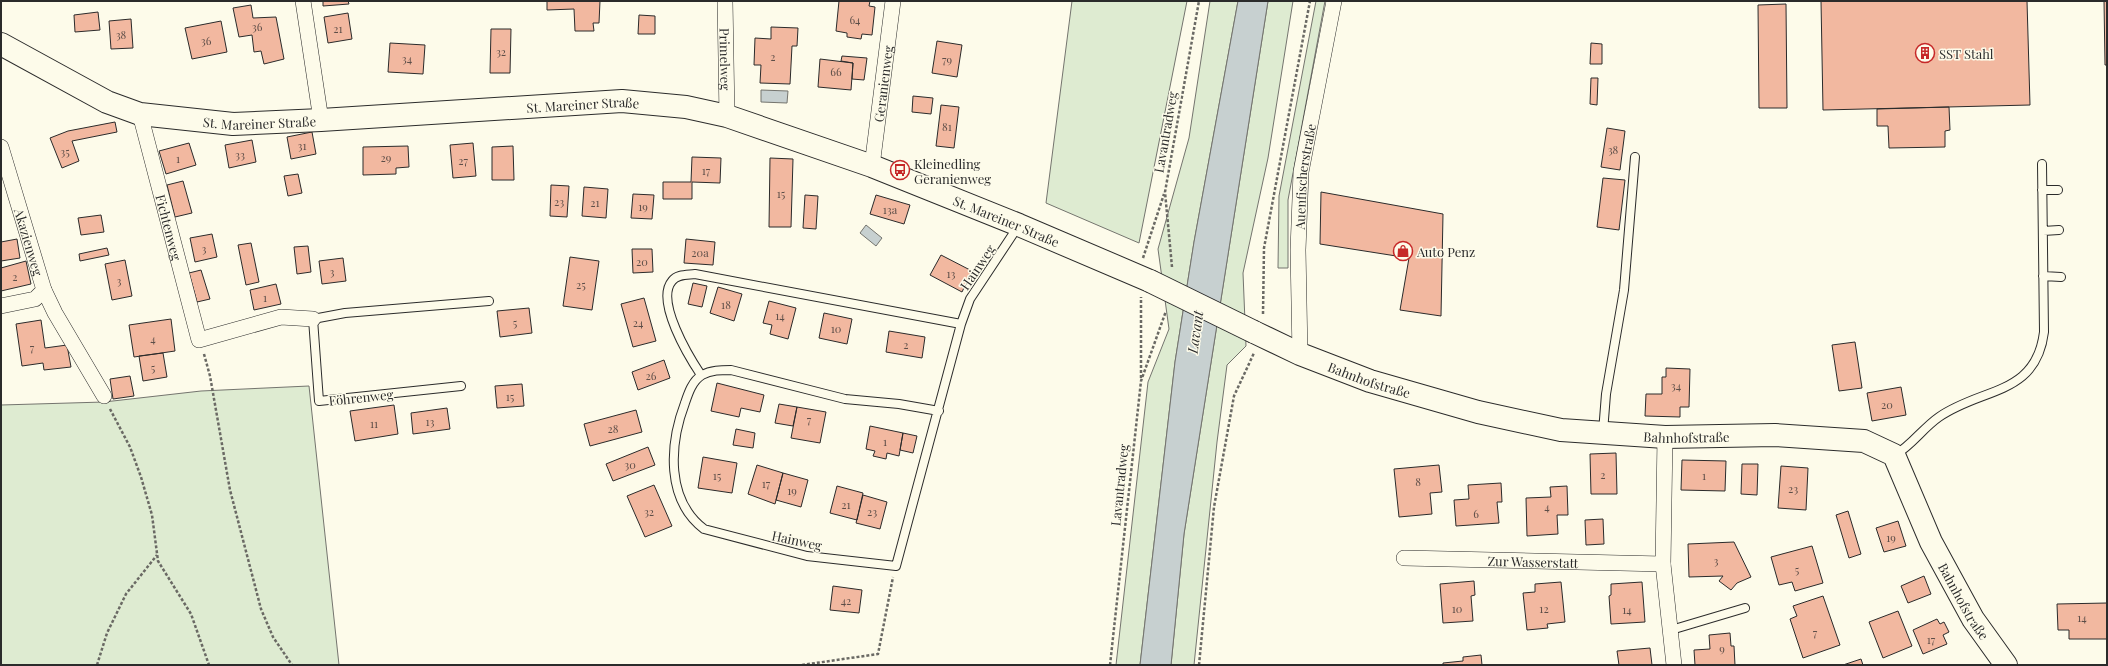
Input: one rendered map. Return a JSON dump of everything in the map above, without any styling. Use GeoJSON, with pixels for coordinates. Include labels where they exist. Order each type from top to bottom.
{"type":"FeatureCollection","features":[{"type":"Feature","properties":{"kind":"street"},"geometry":{"type":"LineString","coordinates":[[303,1],[321,120]]}},
{"type":"Feature","properties":{"kind":"street","name":"Primelweg"},"geometry":{"type":"LineString","coordinates":[[725,1],[727,116]]}},
{"type":"Feature","properties":{"kind":"street","name":"Geranienweg"},"geometry":{"type":"LineString","coordinates":[[872,166],[893,1]]}},
{"type":"Feature","properties":{"kind":"street","name":"Auenfischerstraße"},"geometry":{"type":"LineString","coordinates":[[1300,354],[1298,250],[1301,172],[1334,1]]}},
{"type":"Feature","properties":{"kind":"street","name":"St. Mareiner Straße"},"geometry":{"type":"LineString","coordinates":[[1,44],[107,102],[140,114],[233,124],[622,102],[686,108],[727,116],[872,166],[1019,225],[1150,281],[1254,332]]}},
{"type":"Feature","properties":{"kind":"street","name":"Fichtenweg"},"geometry":{"type":"LineString","coordinates":[[140,114],[199,340]]}},
{"type":"Feature","properties":{"kind":"street","name":"Akazienweg"},"geometry":{"type":"LineString","coordinates":[[1,147],[44,290],[35,300],[1,306]]}},
{"type":"Feature","properties":{"kind":"street"},"geometry":{"type":"LineString","coordinates":[[44,290],[55,313],[104,396]]}},
{"type":"Feature","properties":{"kind":"street"},"geometry":{"type":"LineString","coordinates":[[199,340],[281,317],[313,319]]}},
{"type":"Feature","properties":{"kind":"street","name":"Bahnhofstraße"},"geometry":{"type":"LineString","coordinates":[[1254,332],[1300,354],[1370,381],[1478,412],[1561,430],[1665,437],[1775,435],[1864,441],[1894,455],[1930,542],[1973,619],[2006,665]]}},
{"type":"Feature","properties":{"kind":"street"},"geometry":{"type":"LineString","coordinates":[[1665,437],[1663,564],[1674,665]]}},
{"type":"Feature","properties":{"kind":"street","name":"Zur Wasserstatt"},"geometry":{"type":"LineString","coordinates":[[1404,558],[1663,564]]}},
{"type":"Feature","properties":{"kind":"lane"},"geometry":{"type":"LineString","coordinates":[[1603,432],[1606,394],[1624,290],[1635,157]]}},
{"type":"Feature","properties":{"kind":"lane"},"geometry":{"type":"LineString","coordinates":[[1894,455],[1902,451],[1938,417],[1961,404],[2014,383],[2025,375],[2035,363],[2042,348],[2044,332],[2042,164]]}},
{"type":"Feature","properties":{"kind":"lane"},"geometry":{"type":"LineString","coordinates":[[2042,190],[2058,190]]}},
{"type":"Feature","properties":{"kind":"lane","name":"Hainweg"},"geometry":{"type":"LineString","coordinates":[[701,375],[691,387],[680,415],[675,436],[673,461],[676,485],[685,509],[692,520],[704,530],[807,556],[896,566],[939,411],[961,324],[970,299],[1019,225]]}},
{"type":"Feature","properties":{"kind":"lane"},"geometry":{"type":"LineString","coordinates":[[2043,231],[2059,230]]}},
{"type":"Feature","properties":{"kind":"lane"},"geometry":{"type":"LineString","coordinates":[[939,411],[899,404],[845,399],[731,370],[714,370],[701,375],[685,350],[667,305],[667,290],[672,281],[680,275],[695,274],[961,324]]}},
{"type":"Feature","properties":{"kind":"lane"},"geometry":{"type":"LineString","coordinates":[[2044,276],[2061,277]]}},
{"type":"Feature","properties":{"kind":"lane"},"geometry":{"type":"LineString","coordinates":[[313,319],[345,313],[489,302]]}},
{"type":"Feature","properties":{"kind":"lane","name":"Föhrenweg"},"geometry":{"type":"LineString","coordinates":[[313,319],[319,401],[460,386]]}},
{"type":"Feature","properties":{"kind":"lane"},"geometry":{"type":"LineString","coordinates":[[1671,630],[1745,608]]}},
{"type":"Feature","properties":{"kind":"path","name":"Lavantradweg"},"geometry":{"type":"LineString","coordinates":[[1172,267],[1165,192],[1199,1]]}},
{"type":"Feature","properties":{"kind":"path","name":"Lavantradweg"},"geometry":{"type":"LineString","coordinates":[[1110,665],[1141,381],[1166,311]]}},
{"type":"Feature","properties":{"kind":"path"},"geometry":{"type":"LineString","coordinates":[[199,340],[210,376],[230,490],[261,609],[274,637],[292,665]]}},
{"type":"Feature","properties":{"kind":"path"},"geometry":{"type":"LineString","coordinates":[[104,396],[130,447],[141,477],[152,516],[158,561],[191,614],[209,665]]}},
{"type":"Feature","properties":{"kind":"path"},"geometry":{"type":"LineString","coordinates":[[97,665],[108,633],[126,594],[157,555]]}},
{"type":"Feature","properties":{"kind":"path"},"geometry":{"type":"LineString","coordinates":[[802,665],[878,654],[896,566]]}},
{"type":"Feature","properties":{"kind":"green space"},"geometry":{"type":"Polygon","coordinates":[[[1072,1],[1187,1],[1139,243],[1046,203],[1072,1]]]}},
{"type":"Feature","properties":{"kind":"green space"},"geometry":{"type":"Polygon","coordinates":[[[1210,1],[1238,1],[1194,242],[1175,362],[1140,665],[1116,665],[1148,382],[1169,329],[1158,249],[1189,138],[1210,1]]]}},
{"type":"Feature","properties":{"kind":"green space"},"geometry":{"type":"Polygon","coordinates":[[[1268,1],[1293,1],[1268,158],[1243,273],[1246,346],[1227,365],[1217,442],[1194,665],[1171,665],[1184,534],[1268,1]]]}},
{"type":"Feature","properties":{"kind":"green space"},"geometry":{"type":"Polygon","coordinates":[[[1316,1],[1325,1],[1288,200],[1288,268],[1278,268],[1279,196],[1316,1]]]}},
{"type":"Feature","properties":{"kind":"green space"},"geometry":{"type":"Polygon","coordinates":[[[309,386],[339,665],[1,665],[1,405],[104,402],[201,391],[309,386]]]}},
{"type":"Feature","properties":{"kind":"water","name":"Lavant"},"geometry":{"type":"Polygon","coordinates":[[[1238,1],[1268,1],[1184,534],[1171,665],[1140,665],[1175,362],[1194,242],[1238,1]]]}},
{"type":"Feature","properties":{"kind":"water"},"geometry":{"type":"Polygon","coordinates":[[[761,90],[788,91],[787,103],[761,102],[761,90]]]}},
{"type":"Feature","properties":{"kind":"water"},"geometry":{"type":"Polygon","coordinates":[[[866,225],[882,238],[876,246],[860,233],[866,225]]]}},
{"type":"Feature","properties":{"kind":"building"},"geometry":{"type":"Polygon","coordinates":[[[323,1],[348,1],[349,4],[323,6],[323,1]]]}},
{"type":"Feature","properties":{"kind":"building"},"geometry":{"type":"Polygon","coordinates":[[[547,1],[600,1],[599,23],[593,23],[594,31],[575,31],[574,9],[547,10],[547,1]]]}},
{"type":"Feature","properties":{"kind":"building"},"geometry":{"type":"Polygon","coordinates":[[[839,1],[870,1],[869,6],[875,7],[872,35],[862,34],[861,39],[847,37],[847,33],[836,31],[839,1]]]}},
{"type":"Feature","properties":{"kind":"building","name":"SST Stahl"},"geometry":{"type":"Polygon","coordinates":[[[1821,1],[2027,1],[2030,105],[1823,110],[1821,1]]]}},
{"type":"Feature","properties":{"kind":"building"},"geometry":{"type":"Polygon","coordinates":[[[2104,1],[2107,1],[2107,65],[2105,65],[2104,1]]]}},
{"type":"Feature","properties":{"kind":"building"},"geometry":{"type":"Polygon","coordinates":[[[1786,4],[1787,108],[1759,108],[1758,5],[1786,4]]]}},
{"type":"Feature","properties":{"kind":"building"},"geometry":{"type":"Polygon","coordinates":[[[251,5],[253,18],[276,17],[284,59],[264,64],[261,51],[254,52],[252,35],[239,37],[233,8],[251,5]]]}},
{"type":"Feature","properties":{"kind":"building"},"geometry":{"type":"Polygon","coordinates":[[[98,12],[100,30],[75,32],[74,15],[98,12]]]}},
{"type":"Feature","properties":{"kind":"building"},"geometry":{"type":"Polygon","coordinates":[[[348,13],[352,39],[328,43],[324,17],[348,13]]]}},
{"type":"Feature","properties":{"kind":"building"},"geometry":{"type":"Polygon","coordinates":[[[639,15],[655,16],[655,34],[638,34],[639,15]]]}},
{"type":"Feature","properties":{"kind":"building"},"geometry":{"type":"Polygon","coordinates":[[[131,19],[133,48],[111,49],[109,21],[131,19]]]}},
{"type":"Feature","properties":{"kind":"building"},"geometry":{"type":"Polygon","coordinates":[[[221,21],[227,52],[192,59],[185,28],[221,21]]]}},
{"type":"Feature","properties":{"kind":"building"},"geometry":{"type":"Polygon","coordinates":[[[771,27],[798,28],[797,46],[792,46],[790,84],[760,83],[761,65],[754,65],[755,38],[771,39],[771,27]]]}},
{"type":"Feature","properties":{"kind":"building"},"geometry":{"type":"Polygon","coordinates":[[[491,29],[511,29],[510,73],[490,73],[491,29]]]}},
{"type":"Feature","properties":{"kind":"building"},"geometry":{"type":"Polygon","coordinates":[[[937,41],[962,45],[957,77],[932,73],[937,41]]]}},
{"type":"Feature","properties":{"kind":"building"},"geometry":{"type":"Polygon","coordinates":[[[390,43],[425,45],[423,74],[388,72],[390,43]]]}},
{"type":"Feature","properties":{"kind":"building"},"geometry":{"type":"Polygon","coordinates":[[[1591,43],[1602,44],[1602,64],[1590,64],[1591,43]]]}},
{"type":"Feature","properties":{"kind":"building"},"geometry":{"type":"Polygon","coordinates":[[[842,56],[867,58],[864,80],[852,79],[853,63],[841,61],[842,56]]]}},
{"type":"Feature","properties":{"kind":"building"},"geometry":{"type":"Polygon","coordinates":[[[820,59],[853,63],[851,90],[818,87],[820,59]]]}},
{"type":"Feature","properties":{"kind":"building"},"geometry":{"type":"Polygon","coordinates":[[[1591,78],[1598,78],[1597,105],[1590,104],[1591,78]]]}},
{"type":"Feature","properties":{"kind":"building"},"geometry":{"type":"Polygon","coordinates":[[[913,96],[933,98],[931,114],[912,112],[913,96]]]}},
{"type":"Feature","properties":{"kind":"building"},"geometry":{"type":"Polygon","coordinates":[[[941,105],[959,107],[954,148],[936,146],[941,105]]]}},
{"type":"Feature","properties":{"kind":"building"},"geometry":{"type":"Polygon","coordinates":[[[1949,107],[1950,130],[1945,131],[1945,147],[1889,148],[1888,126],[1877,126],[1877,109],[1949,107]]]}},
{"type":"Feature","properties":{"kind":"building"},"geometry":{"type":"Polygon","coordinates":[[[115,122],[117,132],[72,141],[79,161],[62,168],[50,138],[68,131],[115,122]]]}},
{"type":"Feature","properties":{"kind":"building"},"geometry":{"type":"Polygon","coordinates":[[[1607,128],[1625,131],[1620,170],[1601,167],[1607,128]]]}},
{"type":"Feature","properties":{"kind":"building"},"geometry":{"type":"Polygon","coordinates":[[[312,132],[316,154],[291,159],[287,137],[312,132]]]}},
{"type":"Feature","properties":{"kind":"building"},"geometry":{"type":"Polygon","coordinates":[[[252,140],[256,162],[229,168],[225,145],[252,140]]]}},
{"type":"Feature","properties":{"kind":"building"},"geometry":{"type":"Polygon","coordinates":[[[189,143],[196,165],[166,174],[159,151],[189,143]]]}},
{"type":"Feature","properties":{"kind":"building"},"geometry":{"type":"Polygon","coordinates":[[[473,143],[476,176],[453,178],[450,145],[473,143]]]}},
{"type":"Feature","properties":{"kind":"building"},"geometry":{"type":"Polygon","coordinates":[[[408,146],[409,167],[396,168],[396,174],[363,175],[363,147],[408,146]]]}},
{"type":"Feature","properties":{"kind":"building"},"geometry":{"type":"Polygon","coordinates":[[[513,146],[514,180],[492,180],[492,147],[513,146]]]}},
{"type":"Feature","properties":{"kind":"building"},"geometry":{"type":"Polygon","coordinates":[[[692,157],[721,158],[720,183],[692,182],[692,199],[663,199],[663,182],[691,182],[692,157]]]}},
{"type":"Feature","properties":{"kind":"building"},"geometry":{"type":"Polygon","coordinates":[[[770,158],[793,159],[791,227],[769,227],[770,158]]]}},
{"type":"Feature","properties":{"kind":"building"},"geometry":{"type":"Polygon","coordinates":[[[298,174],[302,193],[288,196],[284,176],[298,174]]]}},
{"type":"Feature","properties":{"kind":"building"},"geometry":{"type":"Polygon","coordinates":[[[1603,178],[1625,180],[1619,230],[1597,227],[1603,178]]]}},
{"type":"Feature","properties":{"kind":"building"},"geometry":{"type":"Polygon","coordinates":[[[183,181],[192,213],[175,217],[167,185],[183,181]]]}},
{"type":"Feature","properties":{"kind":"building"},"geometry":{"type":"Polygon","coordinates":[[[551,185],[569,186],[567,217],[550,216],[551,185]]]}},
{"type":"Feature","properties":{"kind":"building"},"geometry":{"type":"Polygon","coordinates":[[[584,187],[608,189],[606,218],[582,216],[584,187]]]}},
{"type":"Feature","properties":{"kind":"building","name":"Auto Penz"},"geometry":{"type":"Polygon","coordinates":[[[1321,192],[1443,214],[1441,316],[1400,310],[1409,258],[1320,244],[1321,192]]]}},
{"type":"Feature","properties":{"kind":"building"},"geometry":{"type":"Polygon","coordinates":[[[633,194],[654,195],[652,219],[631,218],[633,194]]]}},
{"type":"Feature","properties":{"kind":"building"},"geometry":{"type":"Polygon","coordinates":[[[805,195],[818,196],[816,229],[803,228],[805,195]]]}},
{"type":"Feature","properties":{"kind":"building"},"geometry":{"type":"Polygon","coordinates":[[[876,195],[910,205],[904,224],[870,214],[876,195]]]}},
{"type":"Feature","properties":{"kind":"building"},"geometry":{"type":"Polygon","coordinates":[[[101,215],[104,232],[81,235],[78,218],[101,215]]]}},
{"type":"Feature","properties":{"kind":"building"},"geometry":{"type":"Polygon","coordinates":[[[212,234],[217,257],[195,262],[190,238],[212,234]]]}},
{"type":"Feature","properties":{"kind":"building"},"geometry":{"type":"Polygon","coordinates":[[[17,239],[20,258],[1,261],[1,242],[17,239]]]}},
{"type":"Feature","properties":{"kind":"building"},"geometry":{"type":"Polygon","coordinates":[[[686,239],[715,242],[713,265],[684,263],[686,239]]]}},
{"type":"Feature","properties":{"kind":"building"},"geometry":{"type":"Polygon","coordinates":[[[251,243],[259,282],[246,285],[238,245],[251,243]]]}},
{"type":"Feature","properties":{"kind":"building"},"geometry":{"type":"Polygon","coordinates":[[[308,246],[311,272],[297,274],[294,247],[308,246]]]}},
{"type":"Feature","properties":{"kind":"building"},"geometry":{"type":"Polygon","coordinates":[[[107,248],[109,255],[80,261],[79,254],[107,248]]]}},
{"type":"Feature","properties":{"kind":"building"},"geometry":{"type":"Polygon","coordinates":[[[632,249],[652,249],[653,272],[633,273],[632,249]]]}},
{"type":"Feature","properties":{"kind":"building"},"geometry":{"type":"Polygon","coordinates":[[[941,255],[972,271],[962,292],[930,275],[941,255]]]}},
{"type":"Feature","properties":{"kind":"building"},"geometry":{"type":"Polygon","coordinates":[[[570,257],[599,261],[592,310],[563,306],[570,257]]]}},
{"type":"Feature","properties":{"kind":"building"},"geometry":{"type":"Polygon","coordinates":[[[343,258],[346,281],[322,284],[319,261],[343,258]]]}},
{"type":"Feature","properties":{"kind":"building"},"geometry":{"type":"Polygon","coordinates":[[[125,260],[132,296],[112,300],[105,264],[125,260]]]}},
{"type":"Feature","properties":{"kind":"building"},"geometry":{"type":"Polygon","coordinates":[[[26,261],[31,284],[1,291],[1,268],[26,261]]]}},
{"type":"Feature","properties":{"kind":"building"},"geometry":{"type":"Polygon","coordinates":[[[201,270],[210,299],[197,302],[189,273],[201,270]]]}},
{"type":"Feature","properties":{"kind":"building"},"geometry":{"type":"Polygon","coordinates":[[[693,283],[707,286],[702,307],[688,304],[693,283]]]}},
{"type":"Feature","properties":{"kind":"building"},"geometry":{"type":"Polygon","coordinates":[[[276,284],[281,304],[254,310],[250,290],[276,284]]]}},
{"type":"Feature","properties":{"kind":"building"},"geometry":{"type":"Polygon","coordinates":[[[718,287],[742,294],[734,321],[710,313],[718,287]]]}},
{"type":"Feature","properties":{"kind":"building"},"geometry":{"type":"Polygon","coordinates":[[[644,298],[656,341],[633,347],[621,304],[644,298]]]}},
{"type":"Feature","properties":{"kind":"building"},"geometry":{"type":"Polygon","coordinates":[[[769,301],[796,308],[788,339],[770,334],[772,325],[763,323],[769,301]]]}},
{"type":"Feature","properties":{"kind":"building"},"geometry":{"type":"Polygon","coordinates":[[[529,308],[532,333],[500,337],[497,311],[529,308]]]}},
{"type":"Feature","properties":{"kind":"building"},"geometry":{"type":"Polygon","coordinates":[[[824,313],[852,319],[847,344],[819,338],[824,313]]]}},
{"type":"Feature","properties":{"kind":"building"},"geometry":{"type":"Polygon","coordinates":[[[171,319],[175,351],[134,357],[129,325],[171,319]]]}},
{"type":"Feature","properties":{"kind":"building"},"geometry":{"type":"Polygon","coordinates":[[[41,320],[45,348],[67,345],[71,367],[44,370],[43,363],[22,366],[16,324],[41,320]]]}},
{"type":"Feature","properties":{"kind":"building"},"geometry":{"type":"Polygon","coordinates":[[[889,331],[925,337],[922,358],[886,352],[889,331]]]}},
{"type":"Feature","properties":{"kind":"building"},"geometry":{"type":"Polygon","coordinates":[[[1855,342],[1862,388],[1839,391],[1832,345],[1855,342]]]}},
{"type":"Feature","properties":{"kind":"building"},"geometry":{"type":"Polygon","coordinates":[[[163,353],[167,377],[143,381],[139,356],[163,353]]]}},
{"type":"Feature","properties":{"kind":"building"},"geometry":{"type":"Polygon","coordinates":[[[664,360],[670,378],[638,390],[632,372],[664,360]]]}},
{"type":"Feature","properties":{"kind":"building"},"geometry":{"type":"Polygon","coordinates":[[[1666,368],[1690,369],[1689,407],[1680,407],[1680,417],[1645,416],[1646,394],[1662,394],[1662,377],[1666,377],[1666,368]]]}},
{"type":"Feature","properties":{"kind":"building"},"geometry":{"type":"Polygon","coordinates":[[[130,376],[134,396],[113,399],[110,379],[130,376]]]}},
{"type":"Feature","properties":{"kind":"building"},"geometry":{"type":"Polygon","coordinates":[[[717,383],[764,395],[760,412],[741,408],[739,417],[711,411],[717,383]]]}},
{"type":"Feature","properties":{"kind":"building"},"geometry":{"type":"Polygon","coordinates":[[[522,384],[524,406],[497,408],[495,386],[522,384]]]}},
{"type":"Feature","properties":{"kind":"building"},"geometry":{"type":"Polygon","coordinates":[[[1901,387],[1906,415],[1872,421],[1867,393],[1901,387]]]}},
{"type":"Feature","properties":{"kind":"building"},"geometry":{"type":"Polygon","coordinates":[[[779,404],[797,407],[793,426],[775,423],[779,404]]]}},
{"type":"Feature","properties":{"kind":"building"},"geometry":{"type":"Polygon","coordinates":[[[394,405],[398,434],[355,441],[350,411],[394,405]]]}},
{"type":"Feature","properties":{"kind":"building"},"geometry":{"type":"Polygon","coordinates":[[[797,407],[826,412],[820,443],[791,438],[797,407]]]}},
{"type":"Feature","properties":{"kind":"building"},"geometry":{"type":"Polygon","coordinates":[[[447,408],[450,429],[413,434],[411,413],[447,408]]]}},
{"type":"Feature","properties":{"kind":"building"},"geometry":{"type":"Polygon","coordinates":[[[636,410],[642,432],[590,446],[584,424],[636,410]]]}},
{"type":"Feature","properties":{"kind":"building"},"geometry":{"type":"Polygon","coordinates":[[[870,426],[903,433],[899,456],[887,453],[886,459],[873,456],[875,451],[866,449],[870,426]]]}},
{"type":"Feature","properties":{"kind":"building"},"geometry":{"type":"Polygon","coordinates":[[[736,429],[755,433],[753,448],[733,445],[736,429]]]}},
{"type":"Feature","properties":{"kind":"building"},"geometry":{"type":"Polygon","coordinates":[[[903,433],[917,436],[913,453],[900,450],[903,433]]]}},
{"type":"Feature","properties":{"kind":"building"},"geometry":{"type":"Polygon","coordinates":[[[648,447],[655,465],[613,481],[606,464],[648,447]]]}},
{"type":"Feature","properties":{"kind":"building"},"geometry":{"type":"Polygon","coordinates":[[[1616,453],[1617,494],[1591,494],[1590,454],[1616,453]]]}},
{"type":"Feature","properties":{"kind":"building"},"geometry":{"type":"Polygon","coordinates":[[[703,457],[737,463],[732,493],[698,488],[703,457]]]}},
{"type":"Feature","properties":{"kind":"building"},"geometry":{"type":"Polygon","coordinates":[[[1682,460],[1726,461],[1725,491],[1681,490],[1682,460]]]}},
{"type":"Feature","properties":{"kind":"building"},"geometry":{"type":"Polygon","coordinates":[[[1742,464],[1758,464],[1757,495],[1741,494],[1742,464]]]}},
{"type":"Feature","properties":{"kind":"building"},"geometry":{"type":"Polygon","coordinates":[[[757,465],[783,473],[775,504],[748,494],[757,465]]]}},
{"type":"Feature","properties":{"kind":"building"},"geometry":{"type":"Polygon","coordinates":[[[1439,465],[1442,492],[1430,493],[1432,514],[1399,517],[1394,469],[1439,465]]]}},
{"type":"Feature","properties":{"kind":"building"},"geometry":{"type":"Polygon","coordinates":[[[1781,466],[1808,468],[1806,510],[1778,508],[1781,466]]]}},
{"type":"Feature","properties":{"kind":"building"},"geometry":{"type":"Polygon","coordinates":[[[783,473],[808,480],[801,507],[776,500],[783,473]]]}},
{"type":"Feature","properties":{"kind":"building"},"geometry":{"type":"Polygon","coordinates":[[[1501,483],[1502,502],[1497,502],[1499,523],[1456,526],[1454,500],[1469,499],[1468,485],[1501,483]]]}},
{"type":"Feature","properties":{"kind":"building"},"geometry":{"type":"Polygon","coordinates":[[[654,485],[672,526],[645,537],[627,496],[654,485]]]}},
{"type":"Feature","properties":{"kind":"building"},"geometry":{"type":"Polygon","coordinates":[[[837,486],[863,493],[857,520],[830,513],[837,486]]]}},
{"type":"Feature","properties":{"kind":"building"},"geometry":{"type":"Polygon","coordinates":[[[1567,486],[1568,515],[1557,515],[1558,534],[1527,536],[1526,498],[1551,497],[1550,487],[1567,486]]]}},
{"type":"Feature","properties":{"kind":"building"},"geometry":{"type":"Polygon","coordinates":[[[863,495],[887,502],[880,529],[856,523],[863,495]]]}},
{"type":"Feature","properties":{"kind":"building"},"geometry":{"type":"Polygon","coordinates":[[[1848,511],[1861,554],[1849,558],[1836,515],[1848,511]]]}},
{"type":"Feature","properties":{"kind":"building"},"geometry":{"type":"Polygon","coordinates":[[[1603,519],[1604,544],[1586,545],[1585,520],[1603,519]]]}},
{"type":"Feature","properties":{"kind":"building"},"geometry":{"type":"Polygon","coordinates":[[[1898,521],[1906,546],[1884,552],[1876,528],[1898,521]]]}},
{"type":"Feature","properties":{"kind":"building"},"geometry":{"type":"Polygon","coordinates":[[[1734,542],[1751,577],[1737,583],[1731,590],[1719,581],[1723,576],[1689,577],[1688,544],[1734,542]]]}},
{"type":"Feature","properties":{"kind":"building"},"geometry":{"type":"Polygon","coordinates":[[[1812,546],[1823,583],[1795,591],[1792,582],[1779,585],[1771,557],[1812,546]]]}},
{"type":"Feature","properties":{"kind":"building"},"geometry":{"type":"Polygon","coordinates":[[[1924,576],[1931,594],[1908,603],[1901,586],[1924,576]]]}},
{"type":"Feature","properties":{"kind":"building"},"geometry":{"type":"Polygon","coordinates":[[[1474,581],[1475,595],[1471,596],[1473,621],[1443,623],[1440,584],[1474,581]]]}},
{"type":"Feature","properties":{"kind":"building"},"geometry":{"type":"Polygon","coordinates":[[[1561,582],[1565,622],[1547,624],[1548,628],[1527,630],[1523,593],[1535,592],[1535,584],[1561,582]]]}},
{"type":"Feature","properties":{"kind":"building"},"geometry":{"type":"Polygon","coordinates":[[[1642,582],[1645,622],[1611,624],[1609,596],[1611,595],[1611,584],[1642,582]]]}},
{"type":"Feature","properties":{"kind":"building"},"geometry":{"type":"Polygon","coordinates":[[[833,586],[862,590],[859,613],[830,610],[833,586]]]}},
{"type":"Feature","properties":{"kind":"building"},"geometry":{"type":"Polygon","coordinates":[[[1823,596],[1840,645],[1803,658],[1790,619],[1797,616],[1793,606],[1823,596]]]}},
{"type":"Feature","properties":{"kind":"building"},"geometry":{"type":"Polygon","coordinates":[[[2107,603],[2107,639],[2069,639],[2069,630],[2058,630],[2057,604],[2107,603]]]}},
{"type":"Feature","properties":{"kind":"building"},"geometry":{"type":"Polygon","coordinates":[[[1898,611],[1912,646],[1883,658],[1869,622],[1898,611]]]}},
{"type":"Feature","properties":{"kind":"building"},"geometry":{"type":"Polygon","coordinates":[[[1937,619],[1940,624],[1944,622],[1949,632],[1943,635],[1947,644],[1923,654],[1913,630],[1937,619]]]}},
{"type":"Feature","properties":{"kind":"building"},"geometry":{"type":"Polygon","coordinates":[[[1730,633],[1731,646],[1734,646],[1735,665],[1695,665],[1694,650],[1710,649],[1709,635],[1730,633]]]}},
{"type":"Feature","properties":{"kind":"building"},"geometry":{"type":"Polygon","coordinates":[[[1650,648],[1652,665],[1619,665],[1617,651],[1650,648]]]}},
{"type":"Feature","properties":{"kind":"building"},"geometry":{"type":"Polygon","coordinates":[[[1481,655],[1482,665],[1443,665],[1443,663],[1463,661],[1463,657],[1481,655]]]}},
{"type":"Feature","properties":{"kind":"building"},"geometry":{"type":"Polygon","coordinates":[[[1861,659],[1863,665],[1843,665],[1861,659]]]}},
{"type":"Feature","properties":{"kind":"place","name":"SST Stahl"},"geometry":{"type":"Point","coordinates":[1925,53]}},
{"type":"Feature","properties":{"kind":"place","name":"Kleinedling Geranienweg"},"geometry":{"type":"Point","coordinates":[900,170]}},
{"type":"Feature","properties":{"kind":"place","name":"Auto Penz"},"geometry":{"type":"Point","coordinates":[1403,251]}}]}
